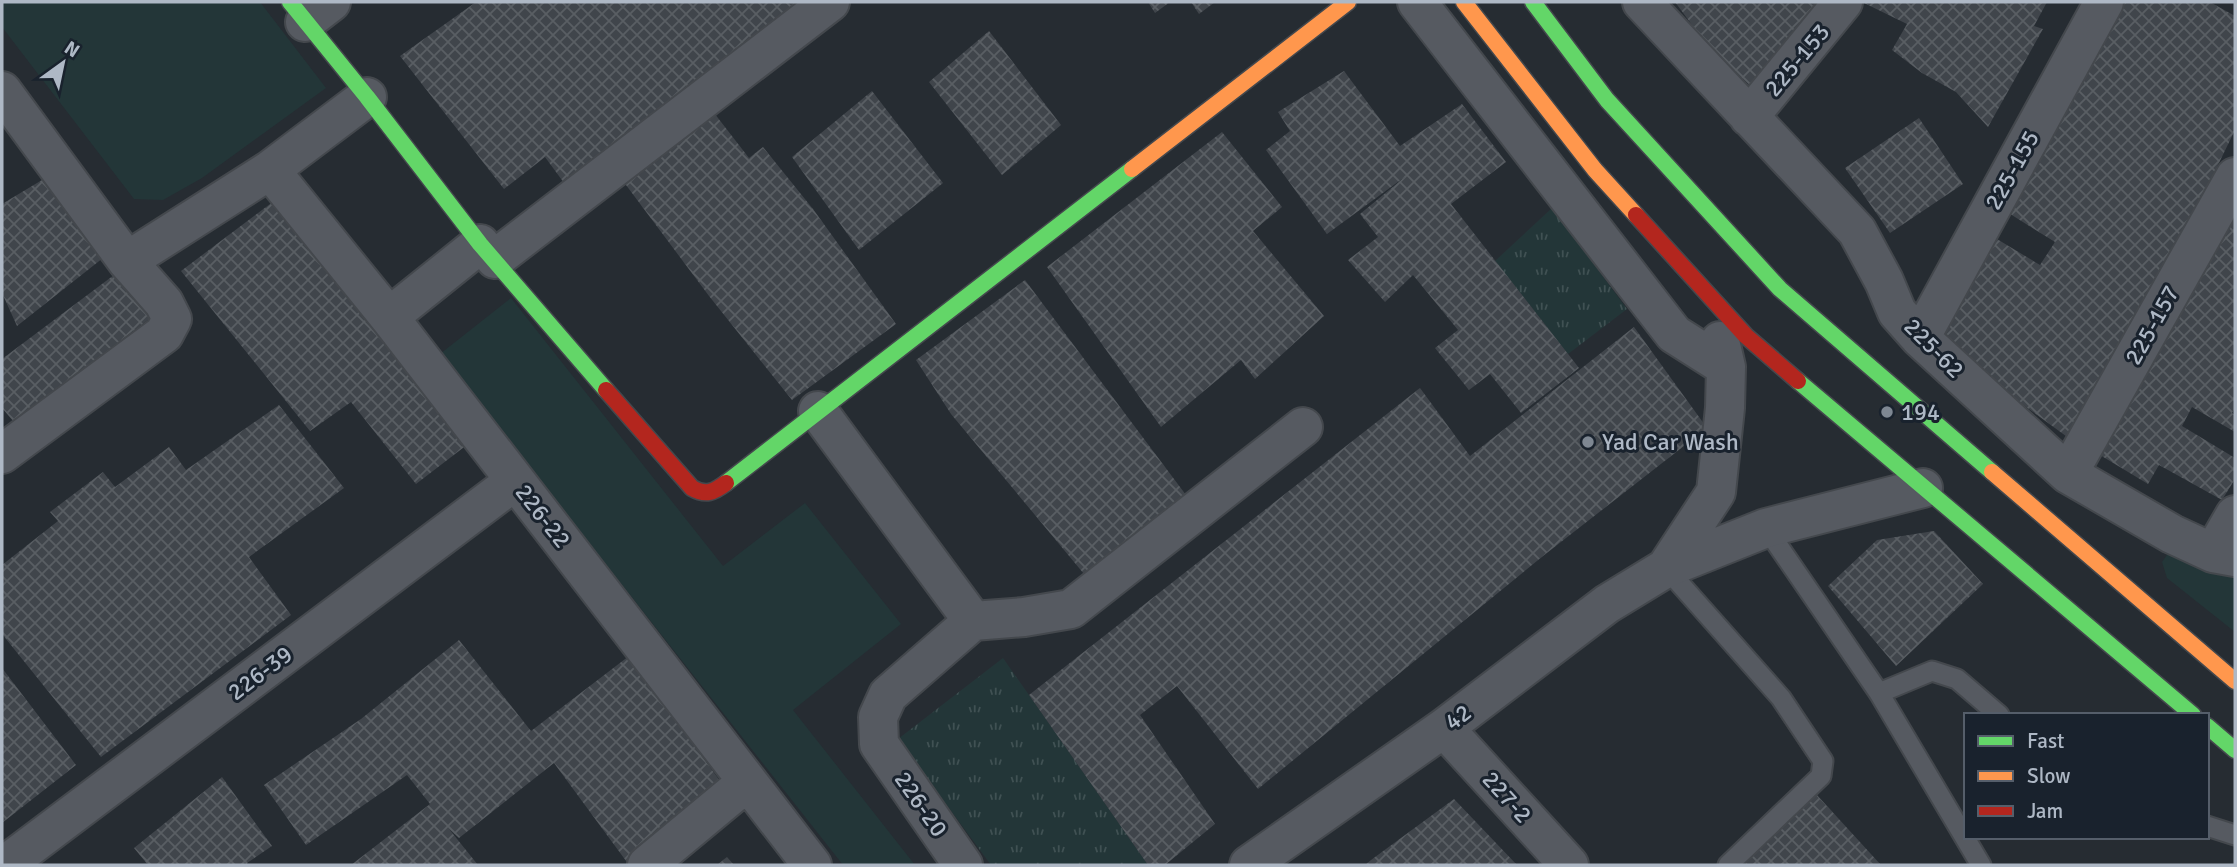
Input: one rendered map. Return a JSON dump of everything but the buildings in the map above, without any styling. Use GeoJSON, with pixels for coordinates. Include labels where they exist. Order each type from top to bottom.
{"type":"FeatureCollection","features":[{"type":"Feature","properties":{"kind":"main road"},"geometry":{"type":"LineString","coordinates":[[309,8],[367,97],[487,251],[695,491],[706,493],[715,491],[1348,2]]}},
{"type":"Feature","properties":{"kind":"main road"},"geometry":{"type":"LineString","coordinates":[[1464,2],[1595,170],[1746,336],[2184,712]]}},
{"type":"Feature","properties":{"kind":"main road"},"geometry":{"type":"LineString","coordinates":[[1533,2],[1607,100],[1780,289],[2235,681]]}},
{"type":"Feature","properties":{"kind":"main road"},"geometry":{"type":"LineString","coordinates":[[2209,728],[2235,750]]}},
{"type":"Feature","properties":{"kind":"street"},"geometry":{"type":"LineString","coordinates":[[389,317],[487,251],[831,2]]}},
{"type":"Feature","properties":{"kind":"street"},"geometry":{"type":"LineString","coordinates":[[1417,2],[1674,334],[1726,367]]}},
{"type":"Feature","properties":{"kind":"street","name":"225-62"},"geometry":{"type":"LineString","coordinates":[[1642,2],[1857,231],[1897,312],[1920,338],[2068,474],[2172,534],[2224,555]]}},
{"type":"Feature","properties":{"kind":"street","name":"225-153"},"geometry":{"type":"LineString","coordinates":[[1749,117],[1843,2]]}},
{"type":"Feature","properties":{"kind":"street","name":"225-155"},"geometry":{"type":"LineString","coordinates":[[1920,338],[2104,2]]}},
{"type":"Feature","properties":{"kind":"street"},"geometry":{"type":"LineString","coordinates":[[2,91],[127,261],[164,303],[172,319],[164,334],[2,454]]}},
{"type":"Feature","properties":{"kind":"street"},"geometry":{"type":"LineString","coordinates":[[127,261],[270,170],[367,97]]}},
{"type":"Feature","properties":{"kind":"street","name":"226-22"},"geometry":{"type":"LineString","coordinates":[[270,170],[389,317],[811,865]]}},
{"type":"Feature","properties":{"kind":"street","name":"225-157"},"geometry":{"type":"LineString","coordinates":[[2068,474],[2235,177]]}},
{"type":"Feature","properties":{"kind":"street"},"geometry":{"type":"LineString","coordinates":[[1666,568],[1716,492],[1725,408],[1726,367],[1712,300]]}},
{"type":"Feature","properties":{"kind":"street"},"geometry":{"type":"LineString","coordinates":[[818,411],[973,621],[1024,617],[1071,609],[1303,427]]}},
{"type":"Feature","properties":{"kind":"street","name":"226-39"},"geometry":{"type":"LineString","coordinates":[[5,865],[515,481]]}},
{"type":"Feature","properties":{"kind":"street","name":"42"},"geometry":{"type":"LineString","coordinates":[[1249,865],[1444,728],[1607,604],[1666,568],[1766,528],[1923,488]]}},
{"type":"Feature","properties":{"kind":"street"},"geometry":{"type":"LineString","coordinates":[[2224,555],[2235,515]]}},
{"type":"Feature","properties":{"kind":"street","name":"226-20"},"geometry":{"type":"LineString","coordinates":[[963,865],[879,744],[878,717],[888,695],[973,621]]}},
{"type":"Feature","properties":{"kind":"street","name":"227-2"},"geometry":{"type":"LineString","coordinates":[[1444,728],[1569,865]]}},
{"type":"Feature","properties":{"kind":"street"},"geometry":{"type":"LineString","coordinates":[[647,865],[747,782]]}},
{"type":"Feature","properties":{"kind":"lane"},"geometry":{"type":"LineString","coordinates":[[1766,528],[1880,694],[1964,836]]}},
{"type":"Feature","properties":{"kind":"lane"},"geometry":{"type":"LineString","coordinates":[[1666,568],[1781,698],[1823,761],[1821,776],[1728,865]]}},
{"type":"Feature","properties":{"kind":"lane"},"geometry":{"type":"LineString","coordinates":[[1880,694],[1931,671],[1957,678],[1997,713]]}},
{"type":"Feature","properties":{"kind":"lane"},"geometry":{"type":"LineString","coordinates":[[2209,827],[2235,835]]}},
{"type":"Feature","properties":{"kind":"lane"},"geometry":{"type":"LineString","coordinates":[[1966,839],[1981,865]]}},
{"type":"Feature","properties":{"kind":"green space"},"geometry":{"type":"Polygon","coordinates":[[[2,2],[260,2],[326,88],[202,178],[163,200],[134,199],[2,27],[2,2]]]}},
{"type":"Feature","properties":{"kind":"green space"},"geometry":{"type":"Polygon","coordinates":[[[1552,208],[1627,309],[1568,354],[1495,261],[1552,208]]]}},
{"type":"Feature","properties":{"kind":"green space"},"geometry":{"type":"Polygon","coordinates":[[[511,298],[723,566],[805,503],[901,624],[793,710],[915,865],[843,865],[440,354],[511,298]]]}},
{"type":"Feature","properties":{"kind":"green space"},"geometry":{"type":"Polygon","coordinates":[[[2169,552],[2235,579],[2235,632],[2167,578],[2162,562],[2169,552]]]}},
{"type":"Feature","properties":{"kind":"green space"},"geometry":{"type":"Polygon","coordinates":[[[1003,658],[1148,865],[991,865],[898,739],[1003,658]]]}},
{"type":"Feature","properties":{"kind":"traffic: fast"},"geometry":{"type":"LineString","coordinates":[[290,2],[480,244],[606,390]]}},
{"type":"Feature","properties":{"kind":"traffic: fast"},"geometry":{"type":"LineString","coordinates":[[1533,2],[1607,100],[1780,289],[1992,472]]}},
{"type":"Feature","properties":{"kind":"traffic: fast"},"geometry":{"type":"LineString","coordinates":[[726,483],[1132,169]]}},
{"type":"Feature","properties":{"kind":"traffic: fast"},"geometry":{"type":"LineString","coordinates":[[1798,381],[2191,713]]}},
{"type":"Feature","properties":{"kind":"traffic: fast"},"geometry":{"type":"LineString","coordinates":[[2209,728],[2235,750]]}},
{"type":"Feature","properties":{"kind":"traffic: slow"},"geometry":{"type":"LineString","coordinates":[[1132,169],[1348,2]]}},
{"type":"Feature","properties":{"kind":"traffic: slow"},"geometry":{"type":"LineString","coordinates":[[1464,2],[1595,170],[1636,215]]}},
{"type":"Feature","properties":{"kind":"traffic: slow"},"geometry":{"type":"LineString","coordinates":[[1992,472],[2235,681]]}},
{"type":"Feature","properties":{"kind":"traffic: jam"},"geometry":{"type":"LineString","coordinates":[[1636,215],[1746,336],[1798,381]]}},
{"type":"Feature","properties":{"kind":"traffic: jam"},"geometry":{"type":"LineString","coordinates":[[606,390],[692,488],[710,492],[726,483]]}},
{"type":"Feature","properties":{"kind":"place","name":"194"},"geometry":{"type":"Point","coordinates":[1887,412]}},
{"type":"Feature","properties":{"kind":"place","name":"Yad Car Wash"},"geometry":{"type":"Point","coordinates":[1588,442]}}]}
